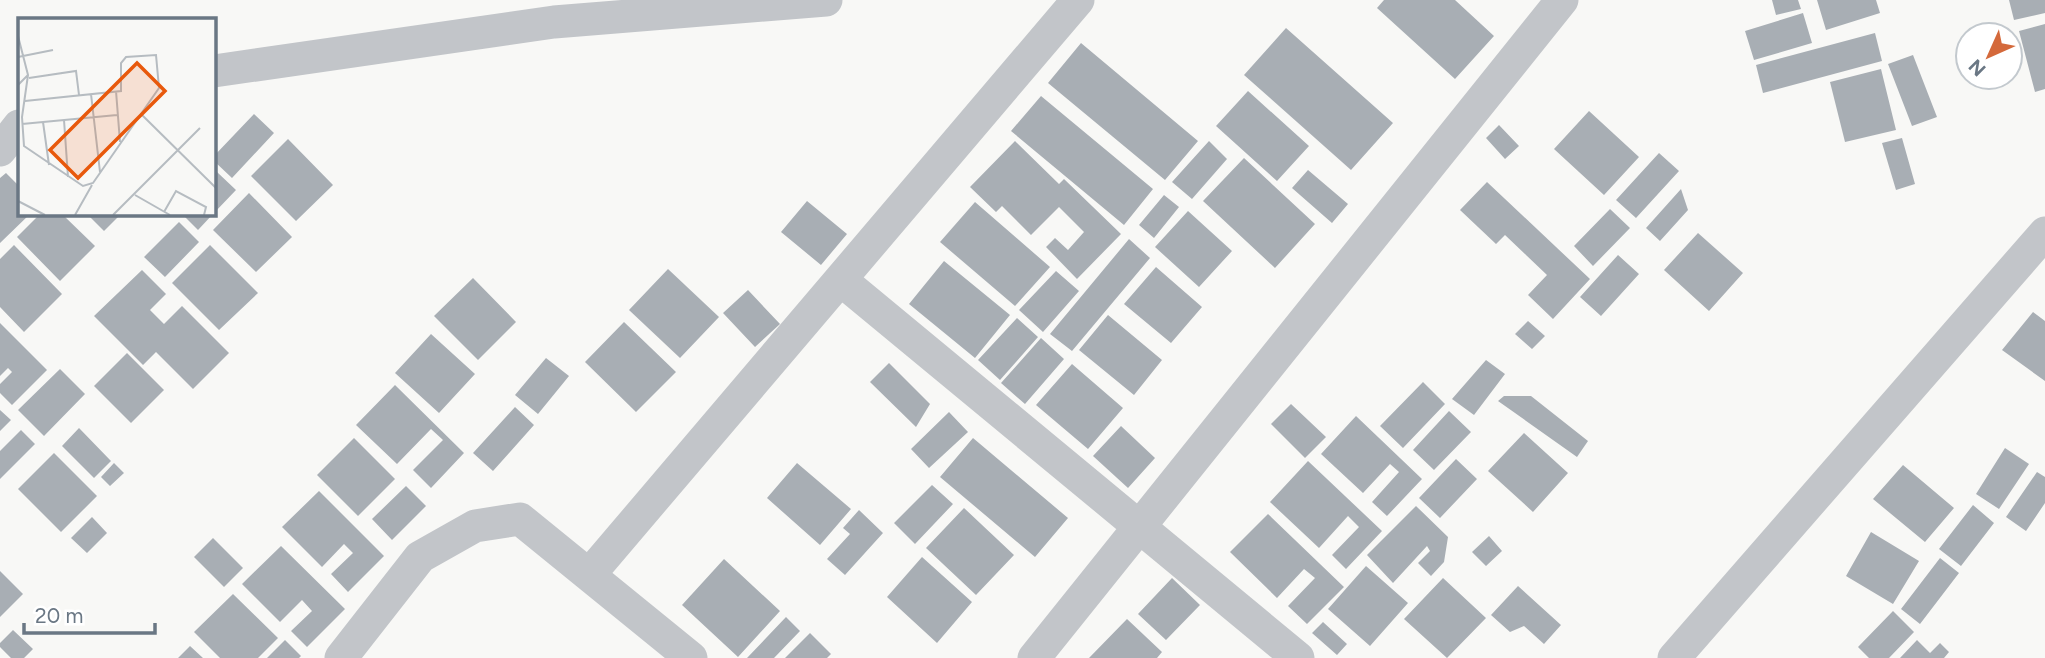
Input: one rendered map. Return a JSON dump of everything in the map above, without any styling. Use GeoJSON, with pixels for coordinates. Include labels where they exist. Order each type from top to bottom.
{"type":"FeatureCollection","features":[{"type":"Feature","properties":{"kind":"street"},"geometry":{"type":"LineString","coordinates":[[215,71],[554,11],[827,0]]}},
{"type":"Feature","properties":{"kind":"street"},"geometry":{"type":"LineString","coordinates":[[589,575],[1078,0]]}},
{"type":"Feature","properties":{"kind":"street"},"geometry":{"type":"LineString","coordinates":[[1034,658],[1562,0]]}},
{"type":"Feature","properties":{"kind":"street"},"geometry":{"type":"LineString","coordinates":[[0,150],[18,127]]}},
{"type":"Feature","properties":{"kind":"street"},"geometry":{"type":"LineString","coordinates":[[1674,658],[2045,233]]}},
{"type":"Feature","properties":{"kind":"street"},"geometry":{"type":"LineString","coordinates":[[841,280],[1298,658]]}},
{"type":"Feature","properties":{"kind":"street"},"geometry":{"type":"LineString","coordinates":[[341,658],[420,557],[475,526],[520,519],[691,658]]}},
{"type":"Feature","properties":{"kind":"building"},"geometry":{"type":"Polygon","coordinates":[[[1384,0],[1455,0],[1494,36],[1455,79],[1377,8],[1384,0]]]}},
{"type":"Feature","properties":{"kind":"building"},"geometry":{"type":"Polygon","coordinates":[[[1772,0],[1798,0],[1801,9],[1776,15],[1772,0]]]}},
{"type":"Feature","properties":{"kind":"building"},"geometry":{"type":"Polygon","coordinates":[[[1817,0],[1876,0],[1880,13],[1826,30],[1817,0]]]}},
{"type":"Feature","properties":{"kind":"building"},"geometry":{"type":"Polygon","coordinates":[[[2009,0],[2045,0],[2045,13],[2014,20],[2009,0]]]}},
{"type":"Feature","properties":{"kind":"building"},"geometry":{"type":"Polygon","coordinates":[[[1803,13],[1812,43],[1754,60],[1745,31],[1803,13]]]}},
{"type":"Feature","properties":{"kind":"building"},"geometry":{"type":"Polygon","coordinates":[[[2045,24],[2045,89],[2035,92],[2024,50],[2024,30],[2045,24]]]}},
{"type":"Feature","properties":{"kind":"building"},"geometry":{"type":"Polygon","coordinates":[[[1286,28],[1393,123],[1351,170],[1244,75],[1286,28]]]}},
{"type":"Feature","properties":{"kind":"building"},"geometry":{"type":"Polygon","coordinates":[[[1875,33],[1882,61],[1763,93],[1756,65],[1875,33]]]}},
{"type":"Feature","properties":{"kind":"building"},"geometry":{"type":"Polygon","coordinates":[[[1081,43],[1198,141],[1165,180],[1048,83],[1081,43]]]}},
{"type":"Feature","properties":{"kind":"building"},"geometry":{"type":"Polygon","coordinates":[[[1913,55],[1937,117],[1912,126],[1888,64],[1913,55]]]}},
{"type":"Feature","properties":{"kind":"building"},"geometry":{"type":"Polygon","coordinates":[[[1881,69],[1896,130],[1845,142],[1830,82],[1881,69]]]}},
{"type":"Feature","properties":{"kind":"building"},"geometry":{"type":"Polygon","coordinates":[[[1248,91],[1309,146],[1277,181],[1216,126],[1248,91]]]}},
{"type":"Feature","properties":{"kind":"building"},"geometry":{"type":"Polygon","coordinates":[[[1041,96],[1153,189],[1124,225],[1011,131],[1041,96]]]}},
{"type":"Feature","properties":{"kind":"building"},"geometry":{"type":"Polygon","coordinates":[[[1589,111],[1639,157],[1604,195],[1554,149],[1589,111]]]}},
{"type":"Feature","properties":{"kind":"building"},"geometry":{"type":"Polygon","coordinates":[[[254,114],[274,133],[232,178],[215,162],[215,155],[254,114]]]}},
{"type":"Feature","properties":{"kind":"building"},"geometry":{"type":"Polygon","coordinates":[[[1499,125],[1519,146],[1505,159],[1486,138],[1499,125]]]}},
{"type":"Feature","properties":{"kind":"building"},"geometry":{"type":"Polygon","coordinates":[[[1902,138],[1915,184],[1896,190],[1882,143],[1902,138]]]}},
{"type":"Feature","properties":{"kind":"building"},"geometry":{"type":"Polygon","coordinates":[[[288,139],[333,185],[296,221],[251,176],[288,139]]]}},
{"type":"Feature","properties":{"kind":"building"},"geometry":{"type":"Polygon","coordinates":[[[1015,141],[1059,184],[1064,179],[1121,234],[1077,279],[1046,247],[1055,238],[1068,250],[1084,232],[1059,207],[1031,235],[1002,206],[996,212],[970,187],[1015,141]]]}},
{"type":"Feature","properties":{"kind":"building"},"geometry":{"type":"Polygon","coordinates":[[[1209,141],[1227,159],[1192,199],[1172,182],[1209,141]]]}},
{"type":"Feature","properties":{"kind":"building"},"geometry":{"type":"Polygon","coordinates":[[[1659,153],[1679,171],[1636,218],[1616,200],[1659,153]]]}},
{"type":"Feature","properties":{"kind":"building"},"geometry":{"type":"Polygon","coordinates":[[[1244,158],[1315,224],[1275,268],[1203,201],[1244,158]]]}},
{"type":"Feature","properties":{"kind":"building"},"geometry":{"type":"Polygon","coordinates":[[[1308,170],[1348,204],[1332,223],[1292,188],[1308,170]]]}},
{"type":"Feature","properties":{"kind":"building"},"geometry":{"type":"Polygon","coordinates":[[[217,172],[236,190],[215,212],[217,172]]]}},
{"type":"Feature","properties":{"kind":"building"},"geometry":{"type":"Polygon","coordinates":[[[6,173],[18,185],[18,215],[29,215],[0,243],[0,178],[6,173]]]}},
{"type":"Feature","properties":{"kind":"building"},"geometry":{"type":"Polygon","coordinates":[[[1487,182],[1590,279],[1553,319],[1528,295],[1547,275],[1505,235],[1496,244],[1460,210],[1487,182]]]}},
{"type":"Feature","properties":{"kind":"building"},"geometry":{"type":"Polygon","coordinates":[[[1681,189],[1688,210],[1660,241],[1646,228],[1681,189]]]}},
{"type":"Feature","properties":{"kind":"building"},"geometry":{"type":"Polygon","coordinates":[[[249,193],[292,237],[256,272],[213,230],[249,193]]]}},
{"type":"Feature","properties":{"kind":"building"},"geometry":{"type":"Polygon","coordinates":[[[1164,195],[1179,207],[1154,238],[1139,225],[1164,195]]]}},
{"type":"Feature","properties":{"kind":"building"},"geometry":{"type":"Polygon","coordinates":[[[807,201],[847,234],[821,265],[781,232],[807,201]]]}},
{"type":"Feature","properties":{"kind":"building"},"geometry":{"type":"Polygon","coordinates":[[[975,202],[1050,267],[1015,306],[940,242],[975,202]]]}},
{"type":"Feature","properties":{"kind":"building"},"geometry":{"type":"Polygon","coordinates":[[[1610,209],[1630,228],[1593,266],[1574,246],[1610,209]]]}},
{"type":"Feature","properties":{"kind":"building"},"geometry":{"type":"Polygon","coordinates":[[[1188,211],[1232,251],[1199,287],[1155,247],[1188,211]]]}},
{"type":"Feature","properties":{"kind":"building"},"geometry":{"type":"Polygon","coordinates":[[[39,215],[63,215],[95,246],[60,281],[17,237],[39,215]]]}},
{"type":"Feature","properties":{"kind":"building"},"geometry":{"type":"Polygon","coordinates":[[[88,215],[120,215],[104,231],[88,215]]]}},
{"type":"Feature","properties":{"kind":"building"},"geometry":{"type":"Polygon","coordinates":[[[183,215],[212,215],[198,230],[183,215]]]}},
{"type":"Feature","properties":{"kind":"building"},"geometry":{"type":"Polygon","coordinates":[[[179,222],[199,242],[165,277],[144,257],[179,222]]]}},
{"type":"Feature","properties":{"kind":"building"},"geometry":{"type":"Polygon","coordinates":[[[1698,233],[1743,273],[1709,311],[1664,270],[1698,233]]]}},
{"type":"Feature","properties":{"kind":"building"},"geometry":{"type":"Polygon","coordinates":[[[1129,239],[1150,258],[1072,351],[1050,334],[1129,239]]]}},
{"type":"Feature","properties":{"kind":"building"},"geometry":{"type":"Polygon","coordinates":[[[14,245],[62,294],[24,332],[0,307],[0,259],[14,245]]]}},
{"type":"Feature","properties":{"kind":"building"},"geometry":{"type":"Polygon","coordinates":[[[210,245],[258,293],[219,330],[172,283],[210,245]]]}},
{"type":"Feature","properties":{"kind":"building"},"geometry":{"type":"Polygon","coordinates":[[[1618,255],[1639,274],[1601,316],[1580,297],[1618,255]]]}},
{"type":"Feature","properties":{"kind":"building"},"geometry":{"type":"Polygon","coordinates":[[[944,261],[1010,315],[975,358],[909,304],[944,261]]]}},
{"type":"Feature","properties":{"kind":"building"},"geometry":{"type":"Polygon","coordinates":[[[1156,267],[1202,307],[1171,343],[1124,304],[1156,267]]]}},
{"type":"Feature","properties":{"kind":"building"},"geometry":{"type":"Polygon","coordinates":[[[668,269],[719,317],[680,358],[629,310],[668,269]]]}},
{"type":"Feature","properties":{"kind":"building"},"geometry":{"type":"Polygon","coordinates":[[[142,270],[166,294],[150,310],[164,324],[182,306],[229,353],[193,389],[156,352],[143,365],[94,316],[142,270]]]}},
{"type":"Feature","properties":{"kind":"building"},"geometry":{"type":"Polygon","coordinates":[[[1056,271],[1079,291],[1043,332],[1019,310],[1056,271]]]}},
{"type":"Feature","properties":{"kind":"building"},"geometry":{"type":"Polygon","coordinates":[[[473,278],[516,322],[478,360],[434,316],[473,278]]]}},
{"type":"Feature","properties":{"kind":"building"},"geometry":{"type":"Polygon","coordinates":[[[748,290],[780,324],[755,347],[723,313],[748,290]]]}},
{"type":"Feature","properties":{"kind":"building"},"geometry":{"type":"Polygon","coordinates":[[[2033,312],[2045,321],[2045,381],[2002,350],[2033,312]]]}},
{"type":"Feature","properties":{"kind":"building"},"geometry":{"type":"Polygon","coordinates":[[[1108,315],[1162,360],[1134,395],[1079,350],[1108,315]]]}},
{"type":"Feature","properties":{"kind":"building"},"geometry":{"type":"Polygon","coordinates":[[[1017,318],[1038,337],[1000,380],[978,360],[1017,318]]]}},
{"type":"Feature","properties":{"kind":"building"},"geometry":{"type":"Polygon","coordinates":[[[1528,321],[1545,336],[1532,349],[1515,334],[1528,321]]]}},
{"type":"Feature","properties":{"kind":"building"},"geometry":{"type":"Polygon","coordinates":[[[624,322],[676,372],[636,412],[585,362],[624,322]]]}},
{"type":"Feature","properties":{"kind":"building"},"geometry":{"type":"Polygon","coordinates":[[[0,323],[47,370],[12,405],[0,393],[0,384],[12,372],[8,368],[0,376],[0,323]]]}},
{"type":"Feature","properties":{"kind":"building"},"geometry":{"type":"Polygon","coordinates":[[[431,334],[475,374],[439,413],[395,373],[431,334]]]}},
{"type":"Feature","properties":{"kind":"building"},"geometry":{"type":"Polygon","coordinates":[[[1041,338],[1064,359],[1025,404],[1001,383],[1041,338]]]}},
{"type":"Feature","properties":{"kind":"building"},"geometry":{"type":"Polygon","coordinates":[[[127,353],[164,390],[131,423],[94,386],[127,353]]]}},
{"type":"Feature","properties":{"kind":"building"},"geometry":{"type":"Polygon","coordinates":[[[546,358],[569,376],[538,414],[515,395],[546,358]]]}},
{"type":"Feature","properties":{"kind":"building"},"geometry":{"type":"Polygon","coordinates":[[[1486,360],[1505,374],[1474,415],[1452,399],[1486,360]]]}},
{"type":"Feature","properties":{"kind":"building"},"geometry":{"type":"Polygon","coordinates":[[[889,363],[930,404],[916,427],[870,382],[889,363]]]}},
{"type":"Feature","properties":{"kind":"building"},"geometry":{"type":"Polygon","coordinates":[[[1072,364],[1123,408],[1088,449],[1036,405],[1072,364]]]}},
{"type":"Feature","properties":{"kind":"building"},"geometry":{"type":"Polygon","coordinates":[[[60,369],[85,394],[44,436],[18,410],[60,369]]]}},
{"type":"Feature","properties":{"kind":"building"},"geometry":{"type":"Polygon","coordinates":[[[1423,382],[1445,404],[1403,448],[1380,426],[1423,382]]]}},
{"type":"Feature","properties":{"kind":"building"},"geometry":{"type":"Polygon","coordinates":[[[395,385],[464,453],[431,488],[413,470],[443,440],[431,429],[397,464],[356,425],[395,385]]]}},
{"type":"Feature","properties":{"kind":"building"},"geometry":{"type":"Polygon","coordinates":[[[1504,396],[1531,396],[1588,441],[1577,457],[1498,401],[1504,396]]]}},
{"type":"Feature","properties":{"kind":"building"},"geometry":{"type":"Polygon","coordinates":[[[1291,404],[1326,437],[1305,458],[1271,424],[1291,404]]]}},
{"type":"Feature","properties":{"kind":"building"},"geometry":{"type":"Polygon","coordinates":[[[515,407],[534,425],[493,471],[473,453],[515,407]]]}},
{"type":"Feature","properties":{"kind":"building"},"geometry":{"type":"Polygon","coordinates":[[[0,410],[11,420],[0,431],[0,410]]]}},
{"type":"Feature","properties":{"kind":"building"},"geometry":{"type":"Polygon","coordinates":[[[1449,411],[1471,432],[1434,470],[1413,450],[1449,411]]]}},
{"type":"Feature","properties":{"kind":"building"},"geometry":{"type":"Polygon","coordinates":[[[949,412],[968,432],[929,468],[911,449],[949,412]]]}},
{"type":"Feature","properties":{"kind":"building"},"geometry":{"type":"Polygon","coordinates":[[[1356,416],[1422,479],[1387,516],[1372,502],[1399,472],[1390,464],[1363,493],[1321,454],[1356,416]]]}},
{"type":"Feature","properties":{"kind":"building"},"geometry":{"type":"Polygon","coordinates":[[[1121,426],[1155,458],[1128,488],[1093,456],[1121,426]]]}},
{"type":"Feature","properties":{"kind":"building"},"geometry":{"type":"Polygon","coordinates":[[[79,428],[111,461],[94,478],[62,446],[79,428]]]}},
{"type":"Feature","properties":{"kind":"building"},"geometry":{"type":"Polygon","coordinates":[[[21,430],[35,444],[0,479],[0,451],[21,430]]]}},
{"type":"Feature","properties":{"kind":"building"},"geometry":{"type":"Polygon","coordinates":[[[1524,433],[1568,473],[1533,512],[1488,471],[1524,433]]]}},
{"type":"Feature","properties":{"kind":"building"},"geometry":{"type":"Polygon","coordinates":[[[354,438],[395,479],[358,516],[317,475],[354,438]]]}},
{"type":"Feature","properties":{"kind":"building"},"geometry":{"type":"Polygon","coordinates":[[[973,438],[1068,518],[1035,557],[940,477],[973,438]]]}},
{"type":"Feature","properties":{"kind":"building"},"geometry":{"type":"Polygon","coordinates":[[[2005,448],[2029,464],[1999,509],[1976,494],[2005,448]]]}},
{"type":"Feature","properties":{"kind":"building"},"geometry":{"type":"Polygon","coordinates":[[[54,453],[97,496],[61,532],[18,489],[54,453]]]}},
{"type":"Feature","properties":{"kind":"building"},"geometry":{"type":"Polygon","coordinates":[[[1456,459],[1477,479],[1440,518],[1419,498],[1456,459]]]}},
{"type":"Feature","properties":{"kind":"building"},"geometry":{"type":"Polygon","coordinates":[[[1308,461],[1382,531],[1346,569],[1332,555],[1359,527],[1348,516],[1319,548],[1270,502],[1308,461]]]}},
{"type":"Feature","properties":{"kind":"building"},"geometry":{"type":"Polygon","coordinates":[[[114,463],[124,473],[110,486],[101,477],[114,463]]]}},
{"type":"Feature","properties":{"kind":"building"},"geometry":{"type":"Polygon","coordinates":[[[797,463],[851,509],[820,545],[767,498],[797,463]]]}},
{"type":"Feature","properties":{"kind":"building"},"geometry":{"type":"Polygon","coordinates":[[[1903,465],[1954,508],[1925,542],[1873,499],[1903,465]]]}},
{"type":"Feature","properties":{"kind":"building"},"geometry":{"type":"Polygon","coordinates":[[[2037,472],[2045,477],[2045,503],[2026,531],[2006,517],[2037,472]]]}},
{"type":"Feature","properties":{"kind":"building"},"geometry":{"type":"Polygon","coordinates":[[[932,485],[953,504],[915,544],[894,523],[932,485]]]}},
{"type":"Feature","properties":{"kind":"building"},"geometry":{"type":"Polygon","coordinates":[[[406,486],[426,506],[392,540],[372,519],[406,486]]]}},
{"type":"Feature","properties":{"kind":"building"},"geometry":{"type":"Polygon","coordinates":[[[319,491],[384,556],[348,592],[331,574],[353,553],[344,544],[322,567],[282,527],[319,491]]]}},
{"type":"Feature","properties":{"kind":"building"},"geometry":{"type":"Polygon","coordinates":[[[1973,505],[1994,523],[1961,566],[1939,549],[1973,505]]]}},
{"type":"Feature","properties":{"kind":"building"},"geometry":{"type":"Polygon","coordinates":[[[1416,506],[1448,537],[1444,562],[1431,576],[1418,563],[1430,551],[1427,546],[1393,583],[1367,555],[1416,506]]]}},
{"type":"Feature","properties":{"kind":"building"},"geometry":{"type":"Polygon","coordinates":[[[964,508],[1014,555],[976,595],[926,548],[964,508]]]}},
{"type":"Feature","properties":{"kind":"building"},"geometry":{"type":"Polygon","coordinates":[[[859,510],[883,533],[845,575],[827,559],[850,534],[843,528],[859,510]]]}},
{"type":"Feature","properties":{"kind":"building"},"geometry":{"type":"Polygon","coordinates":[[[1268,514],[1344,587],[1307,624],[1288,606],[1315,578],[1304,569],[1277,598],[1230,552],[1268,514]]]}},
{"type":"Feature","properties":{"kind":"building"},"geometry":{"type":"Polygon","coordinates":[[[92,517],[107,533],[87,553],[71,538],[92,517]]]}},
{"type":"Feature","properties":{"kind":"building"},"geometry":{"type":"Polygon","coordinates":[[[1871,532],[1919,561],[1893,604],[1846,576],[1871,532]]]}},
{"type":"Feature","properties":{"kind":"building"},"geometry":{"type":"Polygon","coordinates":[[[1489,536],[1502,551],[1486,566],[1472,552],[1489,536]]]}},
{"type":"Feature","properties":{"kind":"building"},"geometry":{"type":"Polygon","coordinates":[[[213,538],[243,568],[224,587],[194,557],[213,538]]]}},
{"type":"Feature","properties":{"kind":"building"},"geometry":{"type":"Polygon","coordinates":[[[281,546],[345,609],[307,647],[291,631],[312,611],[302,600],[280,622],[242,584],[281,546]]]}},
{"type":"Feature","properties":{"kind":"building"},"geometry":{"type":"Polygon","coordinates":[[[922,557],[972,602],[937,643],[887,597],[922,557]]]}},
{"type":"Feature","properties":{"kind":"building"},"geometry":{"type":"Polygon","coordinates":[[[1940,558],[1959,573],[1920,624],[1901,609],[1940,558]]]}},
{"type":"Feature","properties":{"kind":"building"},"geometry":{"type":"Polygon","coordinates":[[[724,559],[780,611],[738,657],[682,605],[724,559]]]}},
{"type":"Feature","properties":{"kind":"building"},"geometry":{"type":"Polygon","coordinates":[[[1366,566],[1408,603],[1370,646],[1328,609],[1366,566]]]}},
{"type":"Feature","properties":{"kind":"building"},"geometry":{"type":"Polygon","coordinates":[[[0,571],[23,594],[0,617],[0,571]]]}},
{"type":"Feature","properties":{"kind":"building"},"geometry":{"type":"Polygon","coordinates":[[[1172,578],[1200,605],[1166,640],[1138,614],[1172,578]]]}},
{"type":"Feature","properties":{"kind":"building"},"geometry":{"type":"Polygon","coordinates":[[[1443,578],[1486,618],[1447,658],[1404,619],[1443,578]]]}},
{"type":"Feature","properties":{"kind":"building"},"geometry":{"type":"Polygon","coordinates":[[[1518,586],[1561,625],[1544,644],[1524,626],[1510,632],[1491,615],[1518,586]]]}},
{"type":"Feature","properties":{"kind":"building"},"geometry":{"type":"Polygon","coordinates":[[[233,594],[278,638],[258,658],[220,658],[194,632],[233,594]]]}},
{"type":"Feature","properties":{"kind":"building"},"geometry":{"type":"Polygon","coordinates":[[[1893,611],[1914,632],[1889,658],[1869,658],[1858,647],[1893,611]]]}},
{"type":"Feature","properties":{"kind":"building"},"geometry":{"type":"Polygon","coordinates":[[[786,617],[800,631],[774,658],[747,658],[786,617]]]}},
{"type":"Feature","properties":{"kind":"building"},"geometry":{"type":"Polygon","coordinates":[[[1127,619],[1162,652],[1157,658],[1089,658],[1127,619]]]}},
{"type":"Feature","properties":{"kind":"building"},"geometry":{"type":"Polygon","coordinates":[[[1323,622],[1347,644],[1337,655],[1312,633],[1323,622]]]}},
{"type":"Feature","properties":{"kind":"building"},"geometry":{"type":"Polygon","coordinates":[[[13,630],[33,649],[24,658],[11,658],[0,647],[0,643],[13,630]]]}},
{"type":"Feature","properties":{"kind":"building"},"geometry":{"type":"Polygon","coordinates":[[[810,633],[831,654],[827,658],[785,658],[810,633]]]}},
{"type":"Feature","properties":{"kind":"building"},"geometry":{"type":"Polygon","coordinates":[[[285,640],[301,656],[267,658],[285,640]]]}},
{"type":"Feature","properties":{"kind":"building"},"geometry":{"type":"Polygon","coordinates":[[[1917,640],[1930,653],[1940,643],[1949,652],[1944,658],[1900,658],[1917,640]]]}},
{"type":"Feature","properties":{"kind":"building"},"geometry":{"type":"Polygon","coordinates":[[[190,646],[203,658],[178,658],[190,646]]]}}]}
